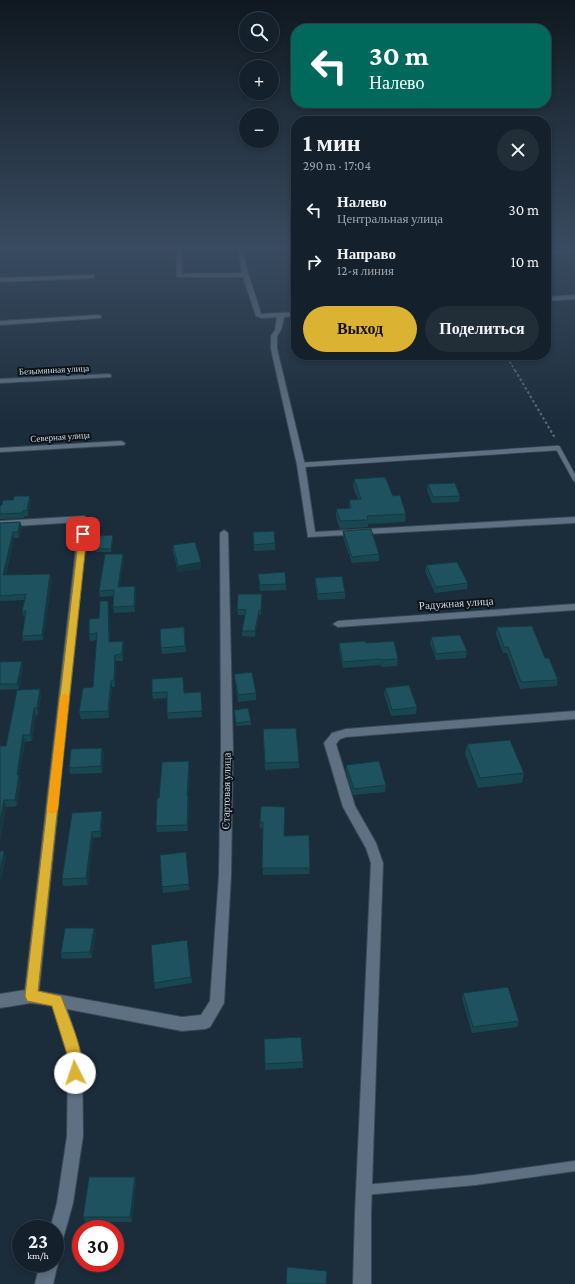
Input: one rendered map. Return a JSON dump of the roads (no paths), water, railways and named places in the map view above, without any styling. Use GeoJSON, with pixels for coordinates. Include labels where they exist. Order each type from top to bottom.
{"type":"FeatureCollection","features":[{"type":"Feature","properties":{"kind":"street"},"geometry":{"type":"LineString","coordinates":[[255,307],[258,315],[262,316],[291,314]]}},
{"type":"Feature","properties":{"kind":"street"},"geometry":{"type":"LineString","coordinates":[[281,315],[278,330],[274,336],[274,349],[300,465],[311,535],[575,520]]}},
{"type":"Feature","properties":{"kind":"street"},"geometry":{"type":"LineString","coordinates":[[0,323],[99,317]]}},
{"type":"Feature","properties":{"kind":"street","name":"Безымянная улица"},"geometry":{"type":"LineString","coordinates":[[0,382],[109,376]]}},
{"type":"Feature","properties":{"kind":"street","name":"Северная улица"},"geometry":{"type":"LineString","coordinates":[[0,450],[121,443]]}},
{"type":"Feature","properties":{"kind":"street"},"geometry":{"type":"LineString","coordinates":[[0,524],[84,519],[31,996]]}},
{"type":"Feature","properties":{"kind":"street","name":"Стартовая улица"},"geometry":{"type":"LineString","coordinates":[[57,1001],[182,1024],[205,1022],[217,1003],[225,876],[227,758],[224,533]]}},
{"type":"Feature","properties":{"kind":"street","name":"Радужная улица"},"geometry":{"type":"LineString","coordinates":[[338,624],[575,607]]}},
{"type":"Feature","properties":{"kind":"street"},"geometry":{"type":"LineString","coordinates":[[362,1284],[364,1190],[377,863],[372,847],[349,807],[330,743],[336,736],[346,733],[575,715]]}},
{"type":"Feature","properties":{"kind":"street"},"geometry":{"type":"LineString","coordinates":[[0,1000],[31,996],[57,1001],[75,1057],[75,1128],[65,1203],[60,1220]]}},
{"type":"Feature","properties":{"kind":"street"},"geometry":{"type":"LineString","coordinates":[[44,1284],[47,1272]]}},
{"type":"Feature","properties":{"kind":"lane"},"geometry":{"type":"LineString","coordinates":[[300,465],[558,448],[575,479]]}},
{"type":"Feature","properties":{"kind":"lane"},"geometry":{"type":"LineString","coordinates":[[364,1190],[475,1180],[575,1166]]}}]}
